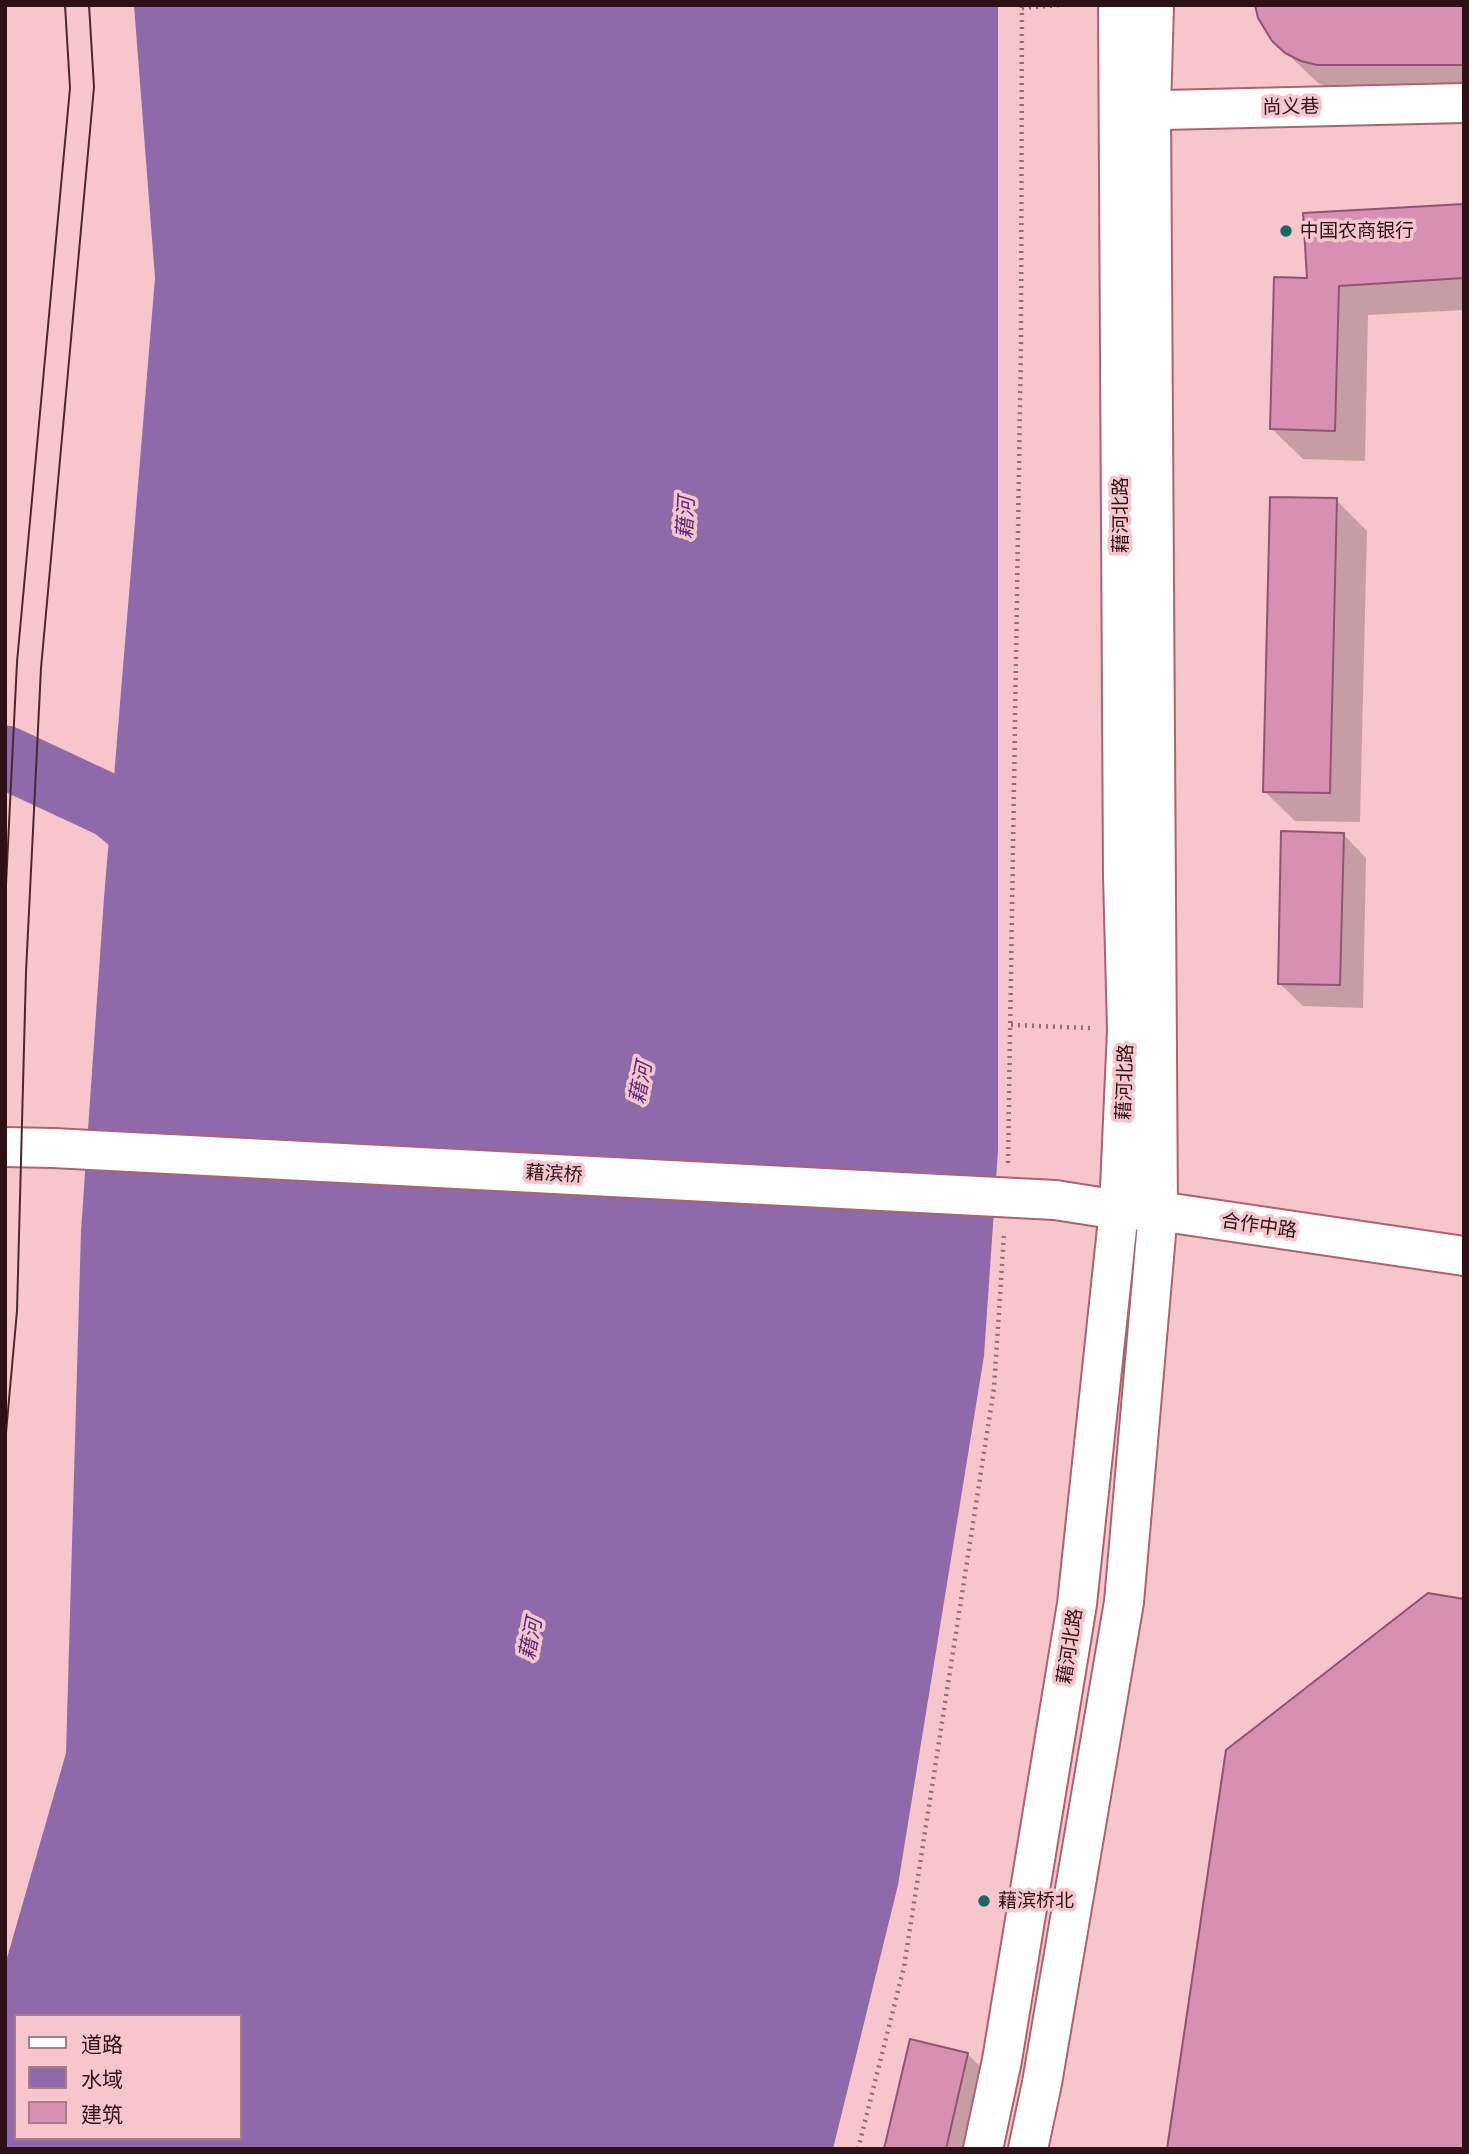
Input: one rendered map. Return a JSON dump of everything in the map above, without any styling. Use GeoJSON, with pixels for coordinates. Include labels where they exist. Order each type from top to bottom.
{"type":"FeatureCollection","features":[{"type":"Feature","properties":{"kind":"main road","name":"藉河北路"},"geometry":{"type":"LineString","coordinates":[[1028,2149],[1042,2083],[1124,1602],[1158,1211],[1135,110],[1118,5]]}},
{"type":"Feature","properties":{"kind":"main road","name":"藉河北路"},"geometry":{"type":"LineString","coordinates":[[983,2149],[1002,2060],[1077,1604],[1119,1210],[1127,1030],[1123,875],[1135,110],[1154,5]]}},
{"type":"Feature","properties":{"kind":"main road","name":"尚义巷"},"geometry":{"type":"LineString","coordinates":[[1135,110],[1464,103]]}},
{"type":"Feature","properties":{"kind":"main road","name":"藉滨桥"},"geometry":{"type":"LineString","coordinates":[[5,1147],[1055,1200]]}},
{"type":"Feature","properties":{"kind":"main road","name":"合作中路"},"geometry":{"type":"LineString","coordinates":[[1055,1200],[1119,1210],[1158,1211],[1464,1256]]}},
{"type":"Feature","properties":{"kind":"path"},"geometry":{"type":"LineString","coordinates":[[1007,1173],[1021,329],[1022,7],[1060,5]]}},
{"type":"Feature","properties":{"kind":"path"},"geometry":{"type":"LineString","coordinates":[[1011,1024],[1127,1030]]}},
{"type":"Feature","properties":{"kind":"path"},"geometry":{"type":"LineString","coordinates":[[858,2149],[904,1966],[994,1388],[1004,1227]]}},
{"type":"Feature","properties":{"kind":"water","name":"藉河"},"geometry":{"type":"Polygon","coordinates":[[[134,5],[998,5],[998,1151],[984,1356],[898,1885],[833,2149],[5,2149],[5,1965],[66,1753],[81,1231],[104,898],[155,278],[134,5]]]}},
{"type":"Feature","properties":{"kind":"building"},"geometry":{"type":"Polygon","coordinates":[[[1255,5],[1464,5],[1464,65],[1317,65],[1301,61],[1285,53],[1272,41],[1258,18],[1255,5]]]}},
{"type":"Feature","properties":{"kind":"building"},"geometry":{"type":"Polygon","coordinates":[[[1464,204],[1464,278],[1339,286],[1335,431],[1270,429],[1274,277],[1307,278],[1303,213],[1464,204]]]}},
{"type":"Feature","properties":{"kind":"building"},"geometry":{"type":"Polygon","coordinates":[[[1270,497],[1337,498],[1330,793],[1263,792],[1270,497]]]}},
{"type":"Feature","properties":{"kind":"building"},"geometry":{"type":"Polygon","coordinates":[[[1281,831],[1344,833],[1340,985],[1278,984],[1281,831]]]}},
{"type":"Feature","properties":{"kind":"building"},"geometry":{"type":"Polygon","coordinates":[[[1428,1593],[1464,1599],[1464,2149],[1167,2149],[1226,1750],[1428,1593]]]}},
{"type":"Feature","properties":{"kind":"building"},"geometry":{"type":"Polygon","coordinates":[[[910,2039],[968,2053],[946,2149],[884,2149],[910,2039]]]}},
{"type":"Feature","properties":{"kind":"waterway"},"geometry":{"type":"LineString","coordinates":[[5,757],[112,807],[179,861]]}},
{"type":"Feature","properties":{"kind":"tram line"},"geometry":{"type":"LineString","coordinates":[[5,905],[17,662],[70,88],[65,5]]}},
{"type":"Feature","properties":{"kind":"tram line"},"geometry":{"type":"LineString","coordinates":[[5,1444],[17,1311],[26,972],[41,668],[94,87],[89,5]]}},
{"type":"Feature","properties":{"kind":"place","name":"中国农商银行"},"geometry":{"type":"Point","coordinates":[1286,231]}},
{"type":"Feature","properties":{"kind":"place","name":"藉滨桥北"},"geometry":{"type":"Point","coordinates":[984,1901]}}]}
